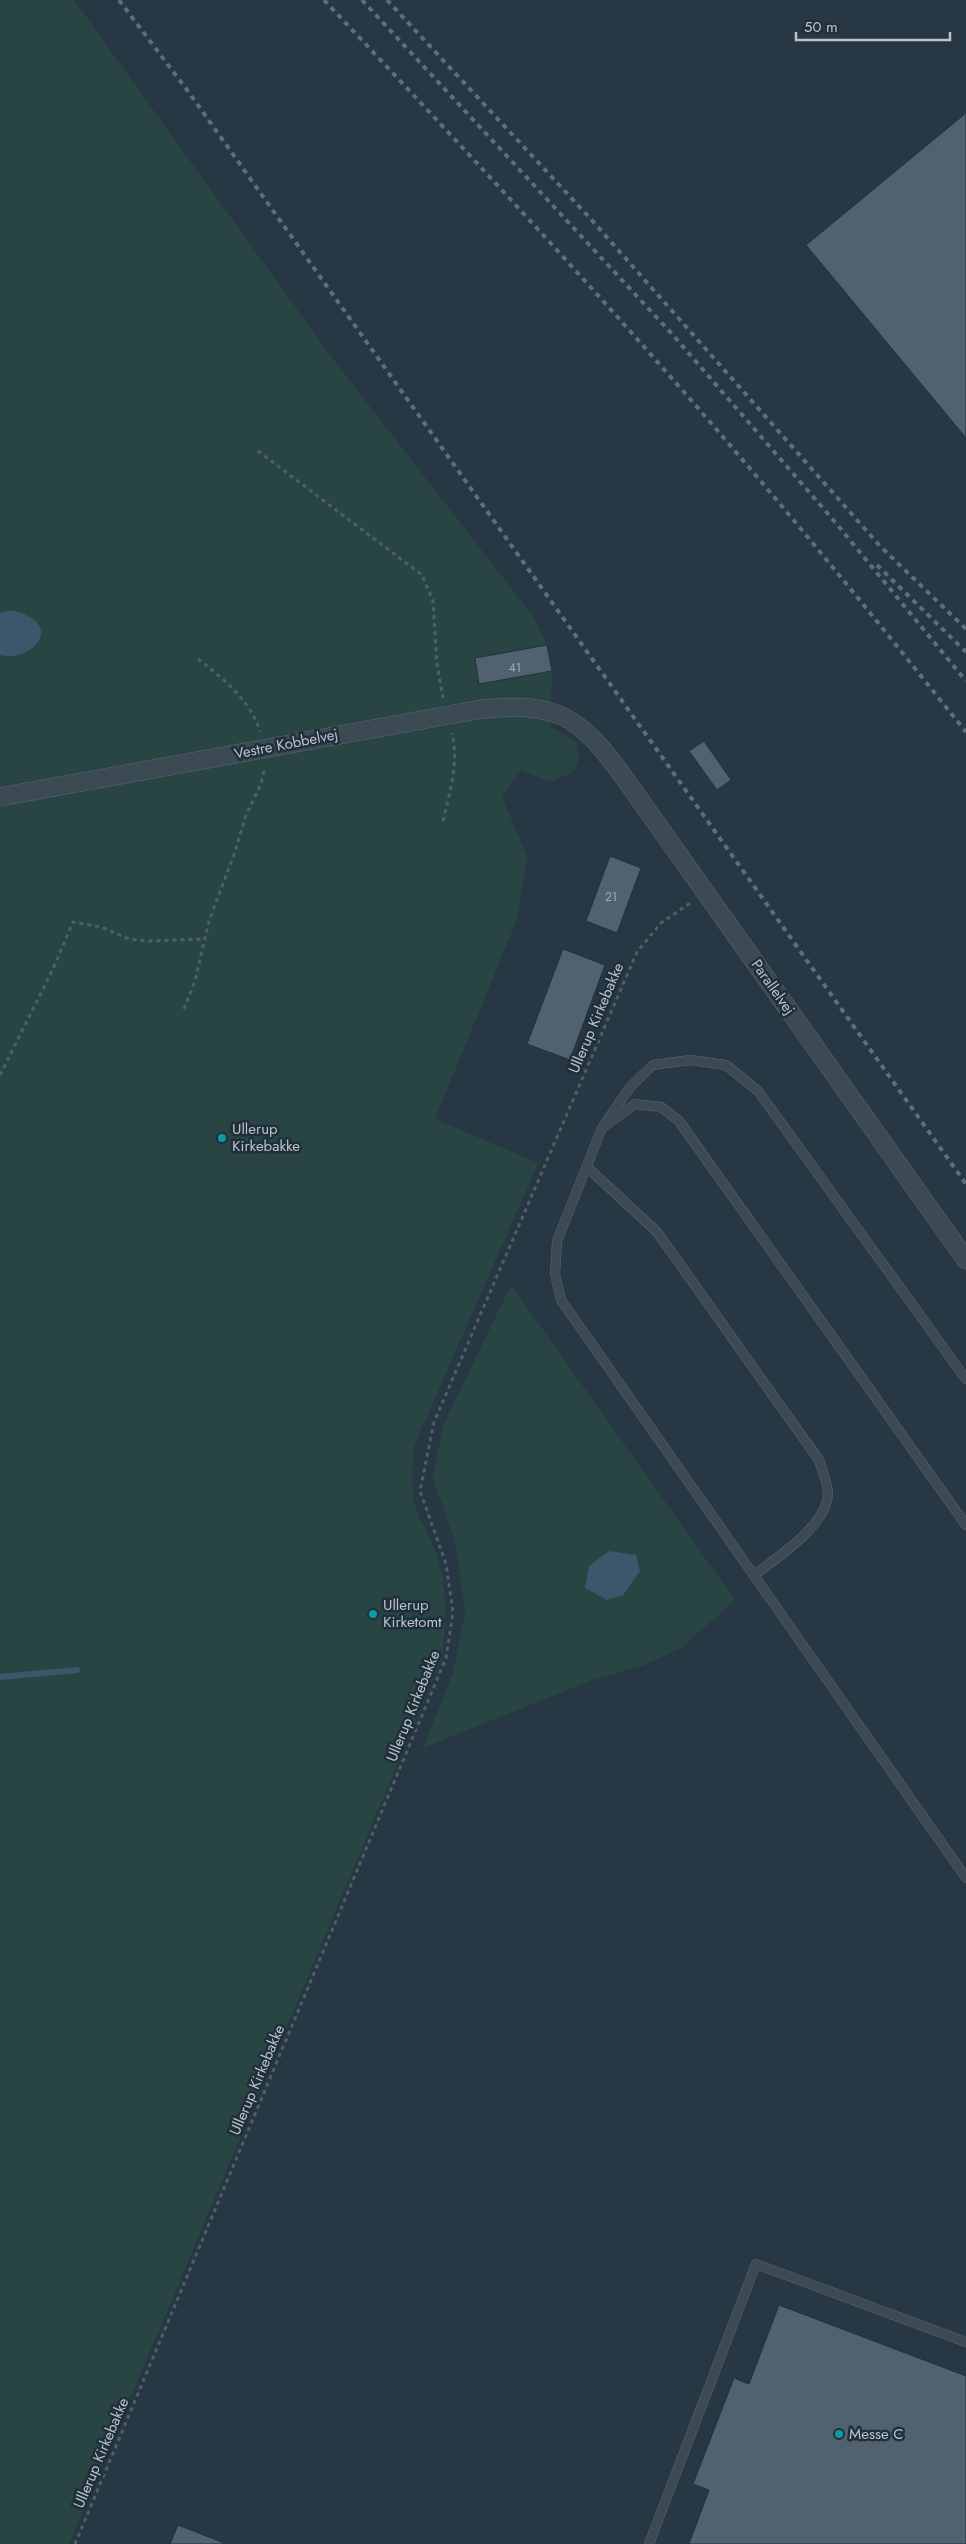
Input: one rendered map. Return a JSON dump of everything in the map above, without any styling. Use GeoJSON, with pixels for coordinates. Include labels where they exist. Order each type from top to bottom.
{"type":"FeatureCollection","features":[{"type":"Feature","properties":{"kind":"street","name":"Vestre Kobbelvej"},"geometry":{"type":"LineString","coordinates":[[0,797],[448,715],[525,706],[555,712],[571,720]]}},
{"type":"Feature","properties":{"kind":"street","name":"Parallelvej"},"geometry":{"type":"LineString","coordinates":[[571,720],[602,748],[966,1260]]}},
{"type":"Feature","properties":{"kind":"lane"},"geometry":{"type":"LineString","coordinates":[[966,1379],[783,1122],[758,1090],[726,1065],[690,1060],[653,1065],[630,1087],[602,1128],[558,1241],[555,1274],[561,1300],[966,1878]]}},
{"type":"Feature","properties":{"kind":"lane"},"geometry":{"type":"LineString","coordinates":[[602,1128],[636,1104],[661,1107],[679,1121],[966,1525]]}},
{"type":"Feature","properties":{"kind":"lane"},"geometry":{"type":"LineString","coordinates":[[587,1166],[657,1232],[819,1460],[828,1494],[818,1522],[790,1549],[754,1575]]}},
{"type":"Feature","properties":{"kind":"lane"},"geometry":{"type":"LineString","coordinates":[[949,1854],[966,1865]]}},
{"type":"Feature","properties":{"kind":"lane"},"geometry":{"type":"LineString","coordinates":[[649,2544],[756,2264],[966,2342]]}},
{"type":"Feature","properties":{"kind":"path"},"geometry":{"type":"LineString","coordinates":[[258,451],[417,569],[426,580],[433,601],[437,664],[455,748],[455,770],[443,821]]}},
{"type":"Feature","properties":{"kind":"path"},"geometry":{"type":"LineString","coordinates":[[184,1009],[195,981],[204,939],[246,815],[264,776],[264,748],[259,726],[248,706],[230,686],[198,659]]}},
{"type":"Feature","properties":{"kind":"path","name":"Ullerup Kirkebakke"},"geometry":{"type":"LineString","coordinates":[[75,2544],[446,1658],[453,1612],[446,1564],[420,1491],[434,1422],[637,952],[661,923],[705,892]]}},
{"type":"Feature","properties":{"kind":"path"},"geometry":{"type":"LineString","coordinates":[[0,1075],[53,969],[73,922],[101,927],[129,939],[149,941],[204,939]]}},
{"type":"Feature","properties":{"kind":"green space"},"geometry":{"type":"Polygon","coordinates":[[[0,0],[74,0],[330,355],[535,619],[547,645],[552,671],[550,727],[576,741],[579,759],[572,773],[550,782],[521,770],[502,797],[527,856],[517,919],[435,1119],[538,1163],[414,1446],[413,1495],[422,1522],[435,1550],[443,1581],[445,1619],[442,1658],[69,2544],[0,2544],[0,0]]]}},
{"type":"Feature","properties":{"kind":"green space"},"geometry":{"type":"Polygon","coordinates":[[[511,1285],[735,1600],[681,1648],[645,1665],[595,1679],[423,1748],[453,1673],[465,1612],[455,1541],[433,1478],[443,1426],[511,1285]]]}},
{"type":"Feature","properties":{"kind":"water"},"geometry":{"type":"Polygon","coordinates":[[[11,610],[28,616],[38,624],[41,632],[39,641],[23,653],[12,656],[0,655],[0,613],[11,610]]]}},
{"type":"Feature","properties":{"kind":"water"},"geometry":{"type":"Polygon","coordinates":[[[609,1551],[636,1555],[640,1571],[623,1595],[607,1600],[585,1588],[589,1566],[609,1551]]]}},
{"type":"Feature","properties":{"kind":"building"},"geometry":{"type":"Polygon","coordinates":[[[966,113],[966,438],[806,245],[966,113]]]}},
{"type":"Feature","properties":{"kind":"building"},"geometry":{"type":"Polygon","coordinates":[[[547,645],[552,671],[479,684],[475,658],[547,645]]]}},
{"type":"Feature","properties":{"kind":"building"},"geometry":{"type":"Polygon","coordinates":[[[704,741],[731,780],[717,790],[689,751],[704,741]]]}},
{"type":"Feature","properties":{"kind":"building"},"geometry":{"type":"Polygon","coordinates":[[[610,856],[641,868],[617,933],[586,921],[610,856]]]}},
{"type":"Feature","properties":{"kind":"building"},"geometry":{"type":"Polygon","coordinates":[[[563,949],[605,965],[570,1060],[527,1044],[563,949]]]}},
{"type":"Feature","properties":{"kind":"building","name":"Messe C"},"geometry":{"type":"Polygon","coordinates":[[[779,2305],[966,2376],[966,2544],[689,2544],[709,2490],[693,2484],[734,2378],[749,2384],[779,2305]]]}},
{"type":"Feature","properties":{"kind":"building"},"geometry":{"type":"Polygon","coordinates":[[[178,2525],[224,2543],[170,2544],[178,2525]]]}},
{"type":"Feature","properties":{"kind":"waterway"},"geometry":{"type":"LineString","coordinates":[[0,1677],[77,1670]]}},
{"type":"Feature","properties":{"kind":"railway"},"geometry":{"type":"LineString","coordinates":[[119,0],[190,94],[966,1184]]}},
{"type":"Feature","properties":{"kind":"railway"},"geometry":{"type":"LineString","coordinates":[[324,0],[512,201],[696,406],[834,569],[966,732]]}},
{"type":"Feature","properties":{"kind":"railway"},"geometry":{"type":"LineString","coordinates":[[362,0],[672,334],[835,522],[966,681]]}},
{"type":"Feature","properties":{"kind":"railway"},"geometry":{"type":"LineString","coordinates":[[387,0],[589,217],[880,546],[966,629]]}},
{"type":"Feature","properties":{"kind":"railway"},"geometry":{"type":"LineString","coordinates":[[877,565],[966,652]]}},
{"type":"Feature","properties":{"kind":"place","name":"Ullerup Kirkebakke"},"geometry":{"type":"Point","coordinates":[222,1138]}},
{"type":"Feature","properties":{"kind":"place","name":"Ullerup Kirketomt"},"geometry":{"type":"Point","coordinates":[373,1614]}},
{"type":"Feature","properties":{"kind":"place","name":"Messe C"},"geometry":{"type":"Point","coordinates":[839,2434]}}]}
